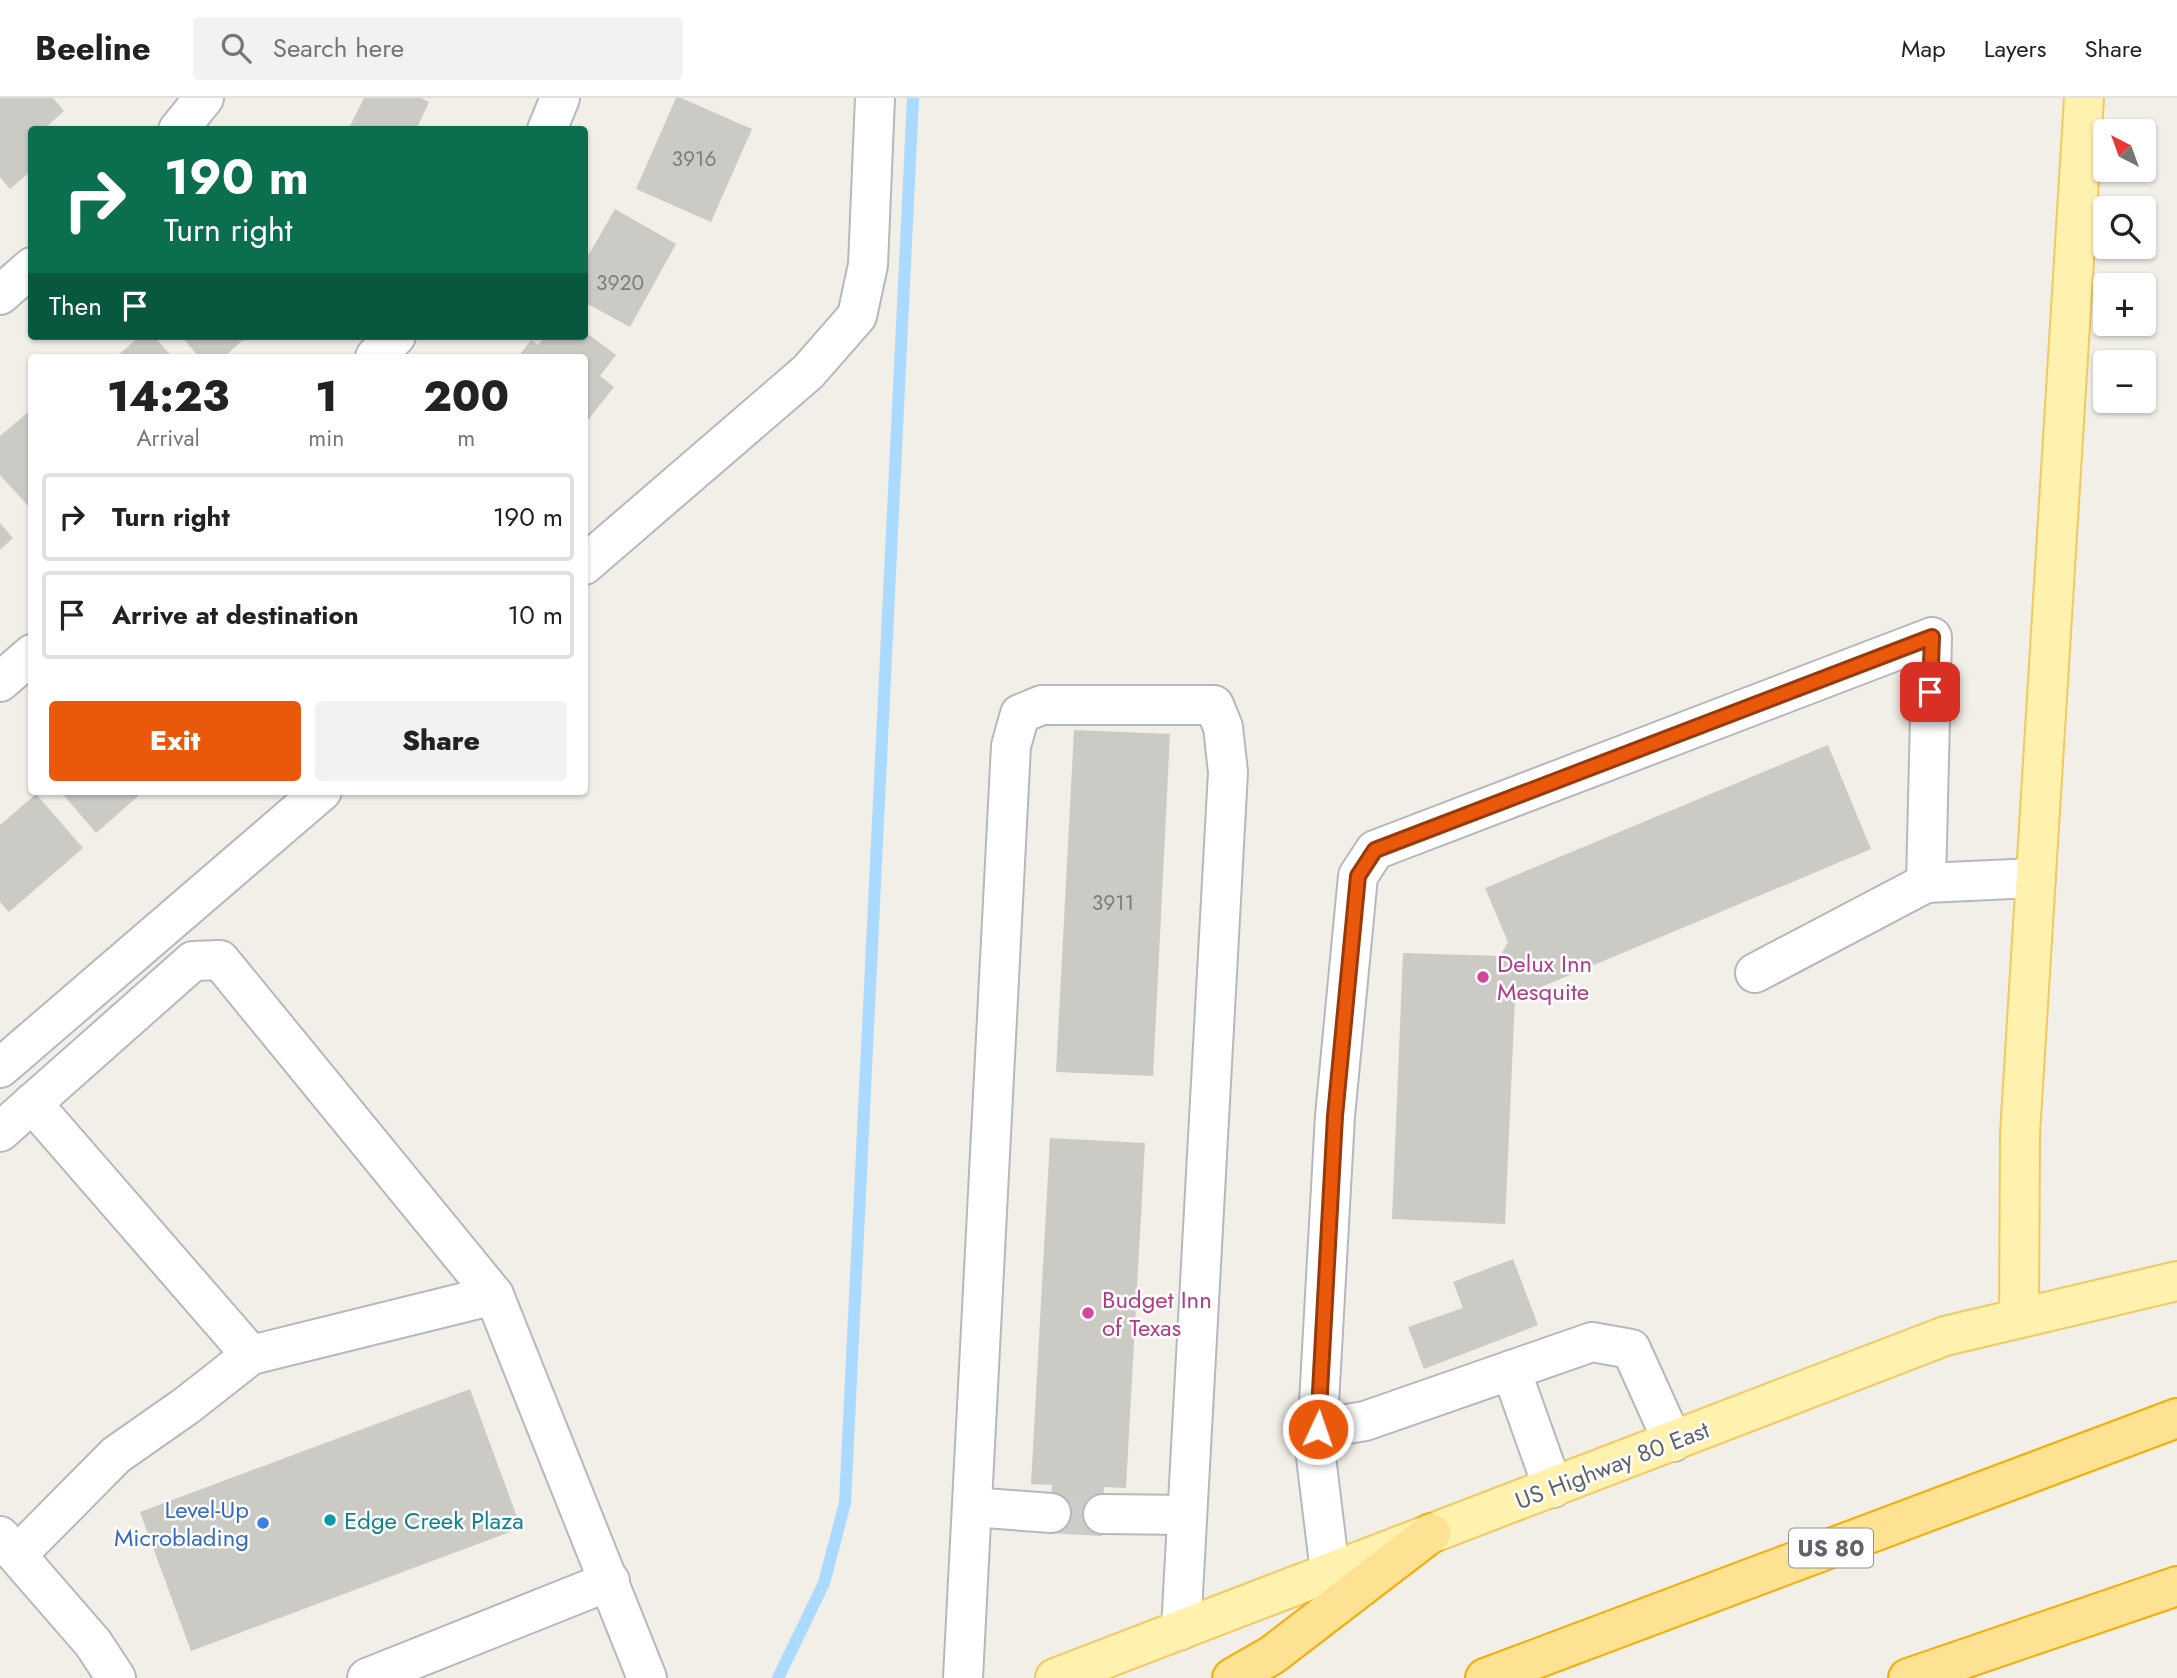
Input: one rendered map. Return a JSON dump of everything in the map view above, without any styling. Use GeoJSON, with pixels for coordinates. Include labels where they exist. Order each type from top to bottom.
{"type":"FeatureCollection","features":[{"type":"Feature","properties":{"kind":"highway","name":"US 80"},"geometry":{"type":"LineString","coordinates":[[1485,1678],[2177,1418]]}},
{"type":"Feature","properties":{"kind":"highway"},"geometry":{"type":"LineString","coordinates":[[1232,1678],[1272,1656],[1431,1533]]}},
{"type":"Feature","properties":{"kind":"highway"},"geometry":{"type":"LineString","coordinates":[[1908,1678],[2177,1586]]}},
{"type":"Feature","properties":{"kind":"main road"},"geometry":{"type":"LineString","coordinates":[[2019,1317],[2020,1134],[2084,98]]}},
{"type":"Feature","properties":{"kind":"main road","name":"US Highway 80 East"},"geometry":{"type":"LineString","coordinates":[[1055,1678],[1945,1336],[2177,1281]]}},
{"type":"Feature","properties":{"kind":"street"},"geometry":{"type":"LineString","coordinates":[[180,126],[204,98]]}},
{"type":"Feature","properties":{"kind":"street"},"geometry":{"type":"LineString","coordinates":[[549,126],[560,98]]}},
{"type":"Feature","properties":{"kind":"street"},"geometry":{"type":"LineString","coordinates":[[588,562],[808,372],[857,316],[868,265],[875,98]]}},
{"type":"Feature","properties":{"kind":"street"},"geometry":{"type":"LineString","coordinates":[[0,295],[28,270]]}},
{"type":"Feature","properties":{"kind":"street"},"geometry":{"type":"LineString","coordinates":[[378,354],[392,340]]}},
{"type":"Feature","properties":{"kind":"street"},"geometry":{"type":"LineString","coordinates":[[1330,1572],[1316,1457],[1335,1116],[1358,876],[1375,850],[1932,637],[1926,883]]}},
{"type":"Feature","properties":{"kind":"street"},"geometry":{"type":"LineString","coordinates":[[0,681],[28,657]]}},
{"type":"Feature","properties":{"kind":"street"},"geometry":{"type":"LineString","coordinates":[[963,1678],[1011,746],[1020,714],[1042,705],[1214,705],[1223,727],[1228,772],[1181,1630]]}},
{"type":"Feature","properties":{"kind":"street"},"geometry":{"type":"LineString","coordinates":[[0,1068],[317,795]]}},
{"type":"Feature","properties":{"kind":"street"},"geometry":{"type":"LineString","coordinates":[[1755,973],[1926,883],[2036,878]]}},
{"type":"Feature","properties":{"kind":"street"},"geometry":{"type":"LineString","coordinates":[[0,1132],[193,961],[220,960],[495,1295],[647,1678]]}},
{"type":"Feature","properties":{"kind":"street"},"geometry":{"type":"LineString","coordinates":[[32,1103],[251,1355]]}},
{"type":"Feature","properties":{"kind":"street"},"geometry":{"type":"LineString","coordinates":[[116,1678],[93,1643],[8,1545],[116,1455],[186,1406],[251,1355],[495,1295]]}},
{"type":"Feature","properties":{"kind":"street"},"geometry":{"type":"LineString","coordinates":[[1318,1429],[1365,1421],[1592,1342],[1630,1349],[1673,1442]]}},
{"type":"Feature","properties":{"kind":"street"},"geometry":{"type":"LineString","coordinates":[[1511,1370],[1553,1488]]}},
{"type":"Feature","properties":{"kind":"street"},"geometry":{"type":"LineString","coordinates":[[972,1507],[1051,1513]]}},
{"type":"Feature","properties":{"kind":"street"},"geometry":{"type":"LineString","coordinates":[[1103,1514],[1187,1515]]}},
{"type":"Feature","properties":{"kind":"street"},"geometry":{"type":"LineString","coordinates":[[367,1678],[610,1581]]}},
{"type":"Feature","properties":{"kind":"building"},"geometry":{"type":"Polygon","coordinates":[[[0,98],[53,98],[64,111],[47,126],[28,126],[28,173],[10,189],[0,177],[0,98]]]}},
{"type":"Feature","properties":{"kind":"building"},"geometry":{"type":"Polygon","coordinates":[[[364,98],[421,98],[429,102],[418,126],[350,126],[364,98]]]}},
{"type":"Feature","properties":{"kind":"building"},"geometry":{"type":"Polygon","coordinates":[[[676,98],[752,129],[711,222],[636,189],[676,98]]]}},
{"type":"Feature","properties":{"kind":"building"},"geometry":{"type":"Polygon","coordinates":[[[615,209],[676,244],[630,327],[588,304],[588,256],[615,209]]]}},
{"type":"Feature","properties":{"kind":"building"},"geometry":{"type":"Polygon","coordinates":[[[588,334],[616,355],[600,376],[614,387],[588,420],[588,354],[520,354],[531,340],[538,345],[542,340],[588,340],[588,334]]]}},
{"type":"Feature","properties":{"kind":"building"},"geometry":{"type":"Polygon","coordinates":[[[135,340],[157,340],[169,354],[119,354],[135,340]]]}},
{"type":"Feature","properties":{"kind":"building"},"geometry":{"type":"Polygon","coordinates":[[[184,340],[243,340],[227,354],[196,354],[184,340]]]}},
{"type":"Feature","properties":{"kind":"building"},"geometry":{"type":"Polygon","coordinates":[[[28,412],[28,506],[0,475],[0,436],[28,412]]]}},
{"type":"Feature","properties":{"kind":"building"},"geometry":{"type":"Polygon","coordinates":[[[0,523],[13,538],[0,550],[0,523]]]}},
{"type":"Feature","properties":{"kind":"building"},"geometry":{"type":"Polygon","coordinates":[[[1074,730],[1170,734],[1153,1076],[1056,1072],[1074,730]]]}},
{"type":"Feature","properties":{"kind":"building","name":"Delux Inn Mesquite"},"geometry":{"type":"Polygon","coordinates":[[[1828,745],[1871,849],[1515,998],[1505,1224],[1392,1219],[1403,953],[1500,956],[1508,942],[1485,888],[1828,745]]]}},
{"type":"Feature","properties":{"kind":"building"},"geometry":{"type":"Polygon","coordinates":[[[37,795],[83,848],[9,912],[0,902],[0,825],[37,795]]]}},
{"type":"Feature","properties":{"kind":"building"},"geometry":{"type":"Polygon","coordinates":[[[63,795],[139,795],[96,833],[63,795]]]}},
{"type":"Feature","properties":{"kind":"building","name":"Budget Inn of Texas"},"geometry":{"type":"Polygon","coordinates":[[[1050,1138],[1145,1143],[1126,1488],[1104,1487],[1102,1536],[1050,1533],[1052,1485],[1031,1484],[1050,1138]]]}},
{"type":"Feature","properties":{"kind":"building"},"geometry":{"type":"Polygon","coordinates":[[[1513,1259],[1538,1325],[1424,1369],[1408,1327],[1463,1308],[1453,1282],[1513,1259]]]}},
{"type":"Feature","properties":{"kind":"building","name":"Edge Creek Plaza"},"geometry":{"type":"Polygon","coordinates":[[[470,1389],[521,1528],[191,1651],[140,1512],[470,1389]]]}},
{"type":"Feature","properties":{"kind":"waterway"},"geometry":{"type":"LineString","coordinates":[[778,1678],[824,1583],[845,1503],[913,98]]}},
{"type":"Feature","properties":{"kind":"tunnel"},"geometry":{"type":"LineString","coordinates":[[1051,1513],[1103,1514]]}},
{"type":"Feature","properties":{"kind":"place","name":"Delux Inn Mesquite"},"geometry":{"type":"Point","coordinates":[1483,977]}},
{"type":"Feature","properties":{"kind":"place","name":"Budget Inn of Texas"},"geometry":{"type":"Point","coordinates":[1088,1313]}},
{"type":"Feature","properties":{"kind":"place","name":"Edge Creek Plaza"},"geometry":{"type":"Point","coordinates":[330,1520]}},
{"type":"Feature","properties":{"kind":"place","name":"Level-Up Microblading"},"geometry":{"type":"Point","coordinates":[263,1523]}},
{"type":"Feature","properties":{"kind":"route"},"geometry":{"type":"LineString","coordinates":[[1318,1429],[1335,1116],[1358,876],[1375,850],[1932,637],[1930,692]]}}]}
